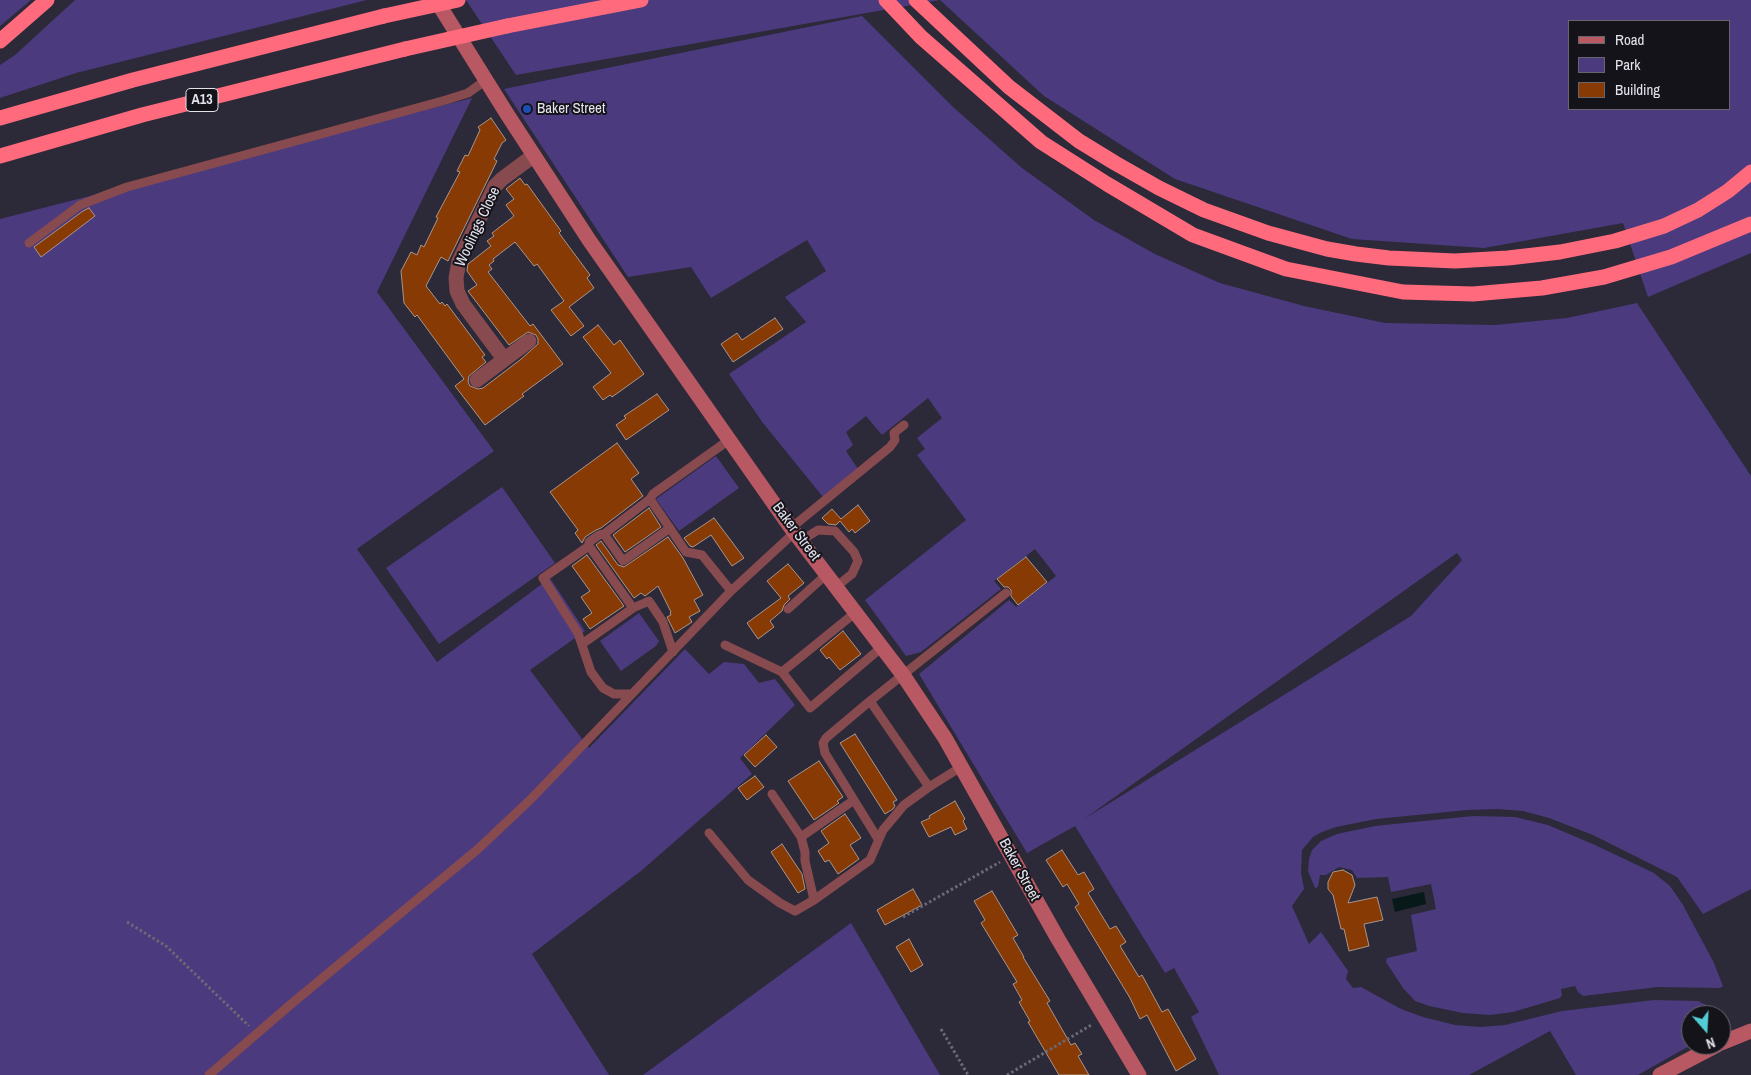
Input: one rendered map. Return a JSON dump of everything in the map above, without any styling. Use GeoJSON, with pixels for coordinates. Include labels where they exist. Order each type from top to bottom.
{"type":"FeatureCollection","features":[{"type":"Feature","properties":{"kind":"highway"},"geometry":{"type":"LineString","coordinates":[[0,41],[47,0]]}},
{"type":"Feature","properties":{"kind":"highway","name":"A13"},"geometry":{"type":"LineString","coordinates":[[0,118],[133,80],[384,16],[458,0]]}},
{"type":"Feature","properties":{"kind":"highway","name":"A13"},"geometry":{"type":"LineString","coordinates":[[0,156],[142,116],[405,49],[507,26],[641,0]]}},
{"type":"Feature","properties":{"kind":"highway"},"geometry":{"type":"LineString","coordinates":[[886,0],[922,37],[1041,142],[1193,235],[1286,269],[1403,292],[1473,294],[1532,288],[1604,277],[1662,260],[1751,224]]}},
{"type":"Feature","properties":{"kind":"highway"},"geometry":{"type":"LineString","coordinates":[[916,0],[1009,87],[1080,141],[1115,164],[1204,210],[1268,233],[1356,254],[1390,258],[1455,261],[1508,258],[1560,252],[1615,241],[1664,226],[1698,210],[1728,191],[1751,172]]}},
{"type":"Feature","properties":{"kind":"main road","name":"Baker Street"},"geometry":{"type":"LineString","coordinates":[[436,0],[533,156],[589,240],[796,533],[903,675],[962,767],[1011,856],[1139,1075]]}},
{"type":"Feature","properties":{"kind":"main road"},"geometry":{"type":"LineString","coordinates":[[1731,1039],[1751,1031]]}},
{"type":"Feature","properties":{"kind":"main road"},"geometry":{"type":"LineString","coordinates":[[1660,1075],[1698,1055]]}},
{"type":"Feature","properties":{"kind":"street","name":"Woolings Close"},"geometry":{"type":"LineString","coordinates":[[504,359],[464,304],[457,291],[456,278],[459,261],[495,186],[533,156]]}},
{"type":"Feature","properties":{"kind":"street"},"geometry":{"type":"LineString","coordinates":[[477,380],[529,341]]}},
{"type":"Feature","properties":{"kind":"lane"},"geometry":{"type":"LineString","coordinates":[[29,243],[80,205],[127,187],[446,100],[468,93],[486,80]]}},
{"type":"Feature","properties":{"kind":"lane"},"geometry":{"type":"LineString","coordinates":[[209,1075],[478,849],[530,800],[731,592],[890,447],[895,440],[894,433],[904,426]]}},
{"type":"Feature","properties":{"kind":"lane"},"geometry":{"type":"LineString","coordinates":[[632,694],[614,694],[603,688],[591,672],[578,633],[543,578],[589,546],[589,542],[604,534],[650,499],[653,494],[729,440]]}},
{"type":"Feature","properties":{"kind":"lane"},"geometry":{"type":"LineString","coordinates":[[650,499],[686,552],[702,555],[731,592]]}},
{"type":"Feature","properties":{"kind":"lane"},"geometry":{"type":"LineString","coordinates":[[604,534],[623,561],[670,528]]}},
{"type":"Feature","properties":{"kind":"lane"},"geometry":{"type":"LineString","coordinates":[[788,609],[832,580],[852,574],[858,561],[854,552],[835,531],[818,530],[796,533]]}},
{"type":"Feature","properties":{"kind":"lane"},"geometry":{"type":"LineString","coordinates":[[589,546],[633,608]]}},
{"type":"Feature","properties":{"kind":"lane"},"geometry":{"type":"LineString","coordinates":[[878,839],[825,753],[823,743],[826,738],[870,701],[1006,593]]}},
{"type":"Feature","properties":{"kind":"lane"},"geometry":{"type":"LineString","coordinates":[[582,644],[633,608],[649,601],[663,622],[673,652]]}},
{"type":"Feature","properties":{"kind":"lane"},"geometry":{"type":"LineString","coordinates":[[782,672],[856,612]]}},
{"type":"Feature","properties":{"kind":"lane"},"geometry":{"type":"LineString","coordinates":[[725,645],[782,672],[810,708],[882,647]]}},
{"type":"Feature","properties":{"kind":"lane"},"geometry":{"type":"LineString","coordinates":[[870,701],[928,787]]}},
{"type":"Feature","properties":{"kind":"lane"},"geometry":{"type":"LineString","coordinates":[[709,833],[748,880],[780,903],[795,911],[814,900],[870,860],[883,830],[904,805],[928,787],[962,767]]}},
{"type":"Feature","properties":{"kind":"lane"},"geometry":{"type":"LineString","coordinates":[[772,794],[801,837],[814,900]]}},
{"type":"Feature","properties":{"kind":"lane"},"geometry":{"type":"LineString","coordinates":[[801,837],[854,800]]}},
{"type":"Feature","properties":{"kind":"path"},"geometry":{"type":"LineString","coordinates":[[903,917],[1011,856]]}},
{"type":"Feature","properties":{"kind":"path"},"geometry":{"type":"LineString","coordinates":[[127,922],[166,946],[256,1034]]}},
{"type":"Feature","properties":{"kind":"path"},"geometry":{"type":"LineString","coordinates":[[1007,1075],[1104,1017]]}},
{"type":"Feature","properties":{"kind":"path"},"geometry":{"type":"LineString","coordinates":[[941,1029],[968,1075]]}},
{"type":"Feature","properties":{"kind":"green space"},"geometry":{"type":"Polygon","coordinates":[[[0,0],[31,0],[0,26],[0,0]]]}},
{"type":"Feature","properties":{"kind":"green space"},"geometry":{"type":"Polygon","coordinates":[[[75,0],[367,0],[76,73],[0,98],[0,65],[15,55],[75,0]]]}},
{"type":"Feature","properties":{"kind":"green space"},"geometry":{"type":"Polygon","coordinates":[[[466,0],[940,0],[516,75],[466,0]]]}},
{"type":"Feature","properties":{"kind":"green space"},"geometry":{"type":"Polygon","coordinates":[[[940,0],[1751,0],[1751,253],[1648,297],[1623,223],[1484,248],[1352,239],[1175,179],[1044,96],[940,0]]]}},
{"type":"Feature","properties":{"kind":"green space"},"geometry":{"type":"Polygon","coordinates":[[[862,16],[952,106],[1022,168],[1094,220],[1155,254],[1220,283],[1304,306],[1385,323],[1495,325],[1567,318],[1637,303],[1751,476],[1751,889],[1703,914],[1677,877],[1593,835],[1549,818],[1523,811],[1497,809],[1467,810],[1376,819],[1336,827],[1322,832],[1313,837],[1302,850],[1301,873],[1304,889],[1292,906],[1309,944],[1321,932],[1348,971],[1346,979],[1353,988],[1361,987],[1401,1009],[1455,1025],[1481,1027],[1505,1025],[1562,1011],[1654,1000],[1698,1001],[1706,1005],[1681,1005],[1681,1051],[1638,1075],[1576,1075],[1550,1031],[1469,1075],[1219,1075],[1191,1017],[1199,1012],[1174,968],[1165,973],[1075,826],[1027,853],[919,674],[1009,600],[1016,607],[1056,576],[1035,549],[994,581],[1001,589],[921,652],[906,656],[865,600],[966,520],[917,455],[925,449],[917,438],[942,418],[928,398],[882,435],[866,416],[846,432],[853,445],[846,451],[858,469],[823,497],[763,423],[729,374],[806,322],[785,297],[826,271],[807,240],[711,298],[691,267],[628,277],[504,89],[862,16]],[[1457,553],[1084,819],[1411,616],[1462,560],[1457,553]]]}},
{"type":"Feature","properties":{"kind":"green space"},"geometry":{"type":"Polygon","coordinates":[[[472,98],[377,292],[494,451],[357,549],[437,662],[550,578],[585,631],[530,670],[589,748],[685,649],[709,674],[724,662],[744,664],[759,683],[775,679],[795,705],[740,758],[752,774],[641,871],[532,954],[609,1075],[0,1075],[0,219],[472,98]]]}},
{"type":"Feature","properties":{"kind":"green space"},"geometry":{"type":"Polygon","coordinates":[[[716,456],[739,488],[679,531],[656,499],[716,456]]]}},
{"type":"Feature","properties":{"kind":"green space"},"geometry":{"type":"Polygon","coordinates":[[[502,487],[555,563],[439,644],[386,568],[502,487]]]}},
{"type":"Feature","properties":{"kind":"green space"},"geometry":{"type":"Polygon","coordinates":[[[639,613],[659,641],[656,646],[621,671],[600,641],[639,613]]]}},
{"type":"Feature","properties":{"kind":"green space"},"geometry":{"type":"Polygon","coordinates":[[[1473,816],[1515,817],[1548,825],[1654,873],[1670,886],[1683,905],[1714,963],[1723,986],[1720,988],[1658,987],[1583,996],[1575,986],[1561,989],[1562,995],[1560,998],[1513,1012],[1490,1015],[1463,1013],[1415,1001],[1403,988],[1386,962],[1387,958],[1417,951],[1411,915],[1436,909],[1431,884],[1391,892],[1388,877],[1357,878],[1352,870],[1339,867],[1326,875],[1320,875],[1318,887],[1315,888],[1308,871],[1309,859],[1312,850],[1321,841],[1337,834],[1375,826],[1473,816]]]}},
{"type":"Feature","properties":{"kind":"green space"},"geometry":{"type":"Polygon","coordinates":[[[851,923],[940,1075],[643,1075],[851,923]]]}},
{"type":"Feature","properties":{"kind":"shaded area"},"geometry":{"type":"Polygon","coordinates":[[[1424,892],[1426,904],[1395,912],[1392,899],[1424,892]]]}},
{"type":"Feature","properties":{"kind":"building"},"geometry":{"type":"Polygon","coordinates":[[[491,118],[506,140],[502,143],[494,159],[497,161],[448,261],[441,257],[426,286],[440,304],[442,302],[445,306],[447,304],[485,355],[482,357],[486,362],[469,376],[468,382],[470,386],[478,389],[483,388],[538,344],[536,335],[528,332],[509,345],[468,291],[477,285],[467,271],[468,264],[491,246],[487,241],[494,236],[492,233],[514,216],[506,205],[514,199],[506,189],[520,178],[525,185],[527,184],[561,231],[559,233],[590,275],[587,278],[594,288],[569,307],[584,326],[571,336],[551,310],[564,301],[537,264],[534,266],[515,242],[493,259],[494,261],[489,265],[492,269],[488,272],[530,326],[533,324],[563,364],[522,394],[524,396],[485,425],[455,386],[464,379],[417,315],[415,317],[404,303],[401,271],[411,252],[417,255],[421,245],[424,247],[438,218],[436,217],[460,172],[457,171],[465,155],[468,156],[480,130],[478,127],[491,118]]]}},
{"type":"Feature","properties":{"kind":"building"},"geometry":{"type":"Polygon","coordinates":[[[89,208],[95,216],[41,257],[34,247],[89,208]]]}},
{"type":"Feature","properties":{"kind":"building"},"geometry":{"type":"Polygon","coordinates":[[[775,318],[783,329],[733,362],[721,344],[737,333],[742,340],[775,318]]]}},
{"type":"Feature","properties":{"kind":"building"},"geometry":{"type":"Polygon","coordinates":[[[598,325],[614,345],[620,340],[644,374],[612,397],[610,395],[603,400],[593,387],[611,373],[583,337],[598,325]]]}},
{"type":"Feature","properties":{"kind":"building"},"geometry":{"type":"Polygon","coordinates":[[[657,394],[669,410],[626,440],[616,425],[626,418],[624,416],[657,394]]]}},
{"type":"Feature","properties":{"kind":"building"},"geometry":{"type":"Polygon","coordinates":[[[617,443],[639,473],[631,479],[643,496],[601,528],[585,537],[582,543],[575,533],[578,530],[550,492],[617,443]]]}},
{"type":"Feature","properties":{"kind":"building"},"geometry":{"type":"Polygon","coordinates":[[[858,505],[870,521],[855,533],[852,529],[849,532],[840,521],[836,525],[828,524],[822,518],[832,509],[841,519],[858,505]]]}},
{"type":"Feature","properties":{"kind":"building"},"geometry":{"type":"Polygon","coordinates":[[[649,508],[661,527],[625,552],[613,535],[649,508]]]}},
{"type":"Feature","properties":{"kind":"building"},"geometry":{"type":"Polygon","coordinates":[[[714,518],[744,558],[732,566],[711,535],[693,547],[684,538],[714,518]]]}},
{"type":"Feature","properties":{"kind":"building"},"geometry":{"type":"Polygon","coordinates":[[[668,537],[683,558],[703,595],[694,600],[700,611],[689,617],[692,622],[675,633],[667,617],[671,615],[671,612],[658,586],[645,596],[641,593],[634,598],[596,545],[601,541],[618,565],[624,567],[668,537]]]}},
{"type":"Feature","properties":{"kind":"building"},"geometry":{"type":"Polygon","coordinates":[[[587,555],[624,606],[590,629],[583,619],[592,613],[581,597],[590,591],[572,566],[587,555]]]}},
{"type":"Feature","properties":{"kind":"building"},"geometry":{"type":"Polygon","coordinates":[[[1026,557],[1047,582],[1018,605],[1011,596],[1011,590],[1008,587],[1004,587],[997,579],[1026,557]]]}},
{"type":"Feature","properties":{"kind":"building"},"geometry":{"type":"Polygon","coordinates":[[[788,564],[804,583],[788,596],[790,599],[784,605],[782,611],[770,621],[774,627],[758,639],[747,623],[781,598],[767,581],[788,564]]]}},
{"type":"Feature","properties":{"kind":"building"},"geometry":{"type":"Polygon","coordinates":[[[843,631],[861,654],[840,670],[820,650],[843,631]]]}},
{"type":"Feature","properties":{"kind":"building"},"geometry":{"type":"Polygon","coordinates":[[[855,734],[897,800],[893,802],[895,806],[893,809],[885,814],[840,743],[855,734]]]}},
{"type":"Feature","properties":{"kind":"building"},"geometry":{"type":"Polygon","coordinates":[[[766,735],[777,747],[755,767],[744,755],[766,735]]]}},
{"type":"Feature","properties":{"kind":"building"},"geometry":{"type":"Polygon","coordinates":[[[819,761],[843,797],[837,801],[839,803],[814,820],[788,781],[819,761]]]}},
{"type":"Feature","properties":{"kind":"building"},"geometry":{"type":"Polygon","coordinates":[[[755,776],[764,787],[747,800],[738,788],[755,776]]]}},
{"type":"Feature","properties":{"kind":"building"},"geometry":{"type":"Polygon","coordinates":[[[955,801],[965,819],[963,821],[967,829],[955,835],[951,827],[929,837],[921,822],[955,801]]]}},
{"type":"Feature","properties":{"kind":"building"},"geometry":{"type":"Polygon","coordinates":[[[845,814],[861,838],[850,845],[859,859],[838,874],[829,860],[825,862],[818,851],[829,843],[821,831],[845,814]]]}},
{"type":"Feature","properties":{"kind":"building"},"geometry":{"type":"Polygon","coordinates":[[[782,844],[802,874],[805,889],[798,893],[771,852],[782,844]]]}},
{"type":"Feature","properties":{"kind":"building"},"geometry":{"type":"Polygon","coordinates":[[[1062,850],[1078,875],[1084,872],[1094,889],[1088,893],[1110,929],[1116,926],[1126,942],[1120,946],[1139,977],[1142,975],[1162,1012],[1168,1009],[1196,1059],[1176,1071],[1147,1015],[1140,1019],[1130,998],[1075,907],[1079,904],[1067,884],[1063,887],[1046,860],[1062,850]]]}},
{"type":"Feature","properties":{"kind":"building"},"geometry":{"type":"Polygon","coordinates":[[[1343,870],[1352,875],[1355,885],[1348,903],[1377,897],[1383,920],[1364,924],[1369,946],[1349,951],[1344,929],[1341,929],[1333,895],[1328,889],[1328,882],[1333,872],[1343,870]]]}},
{"type":"Feature","properties":{"kind":"building"},"geometry":{"type":"Polygon","coordinates":[[[913,889],[922,905],[885,925],[877,910],[913,889]]]}},
{"type":"Feature","properties":{"kind":"building"},"geometry":{"type":"Polygon","coordinates":[[[992,891],[1018,935],[1013,938],[1050,1001],[1047,1003],[1071,1045],[1075,1043],[1082,1054],[1078,1056],[1089,1075],[1059,1075],[1028,1022],[1030,1021],[1019,1002],[1022,1000],[1013,984],[1017,982],[981,923],[985,920],[974,901],[992,891]]]}},
{"type":"Feature","properties":{"kind":"building"},"geometry":{"type":"Polygon","coordinates":[[[909,939],[923,965],[911,972],[896,947],[909,939]]]}},
{"type":"Feature","properties":{"kind":"place","name":"Baker Street"},"geometry":{"type":"Point","coordinates":[527,109]}}]}
